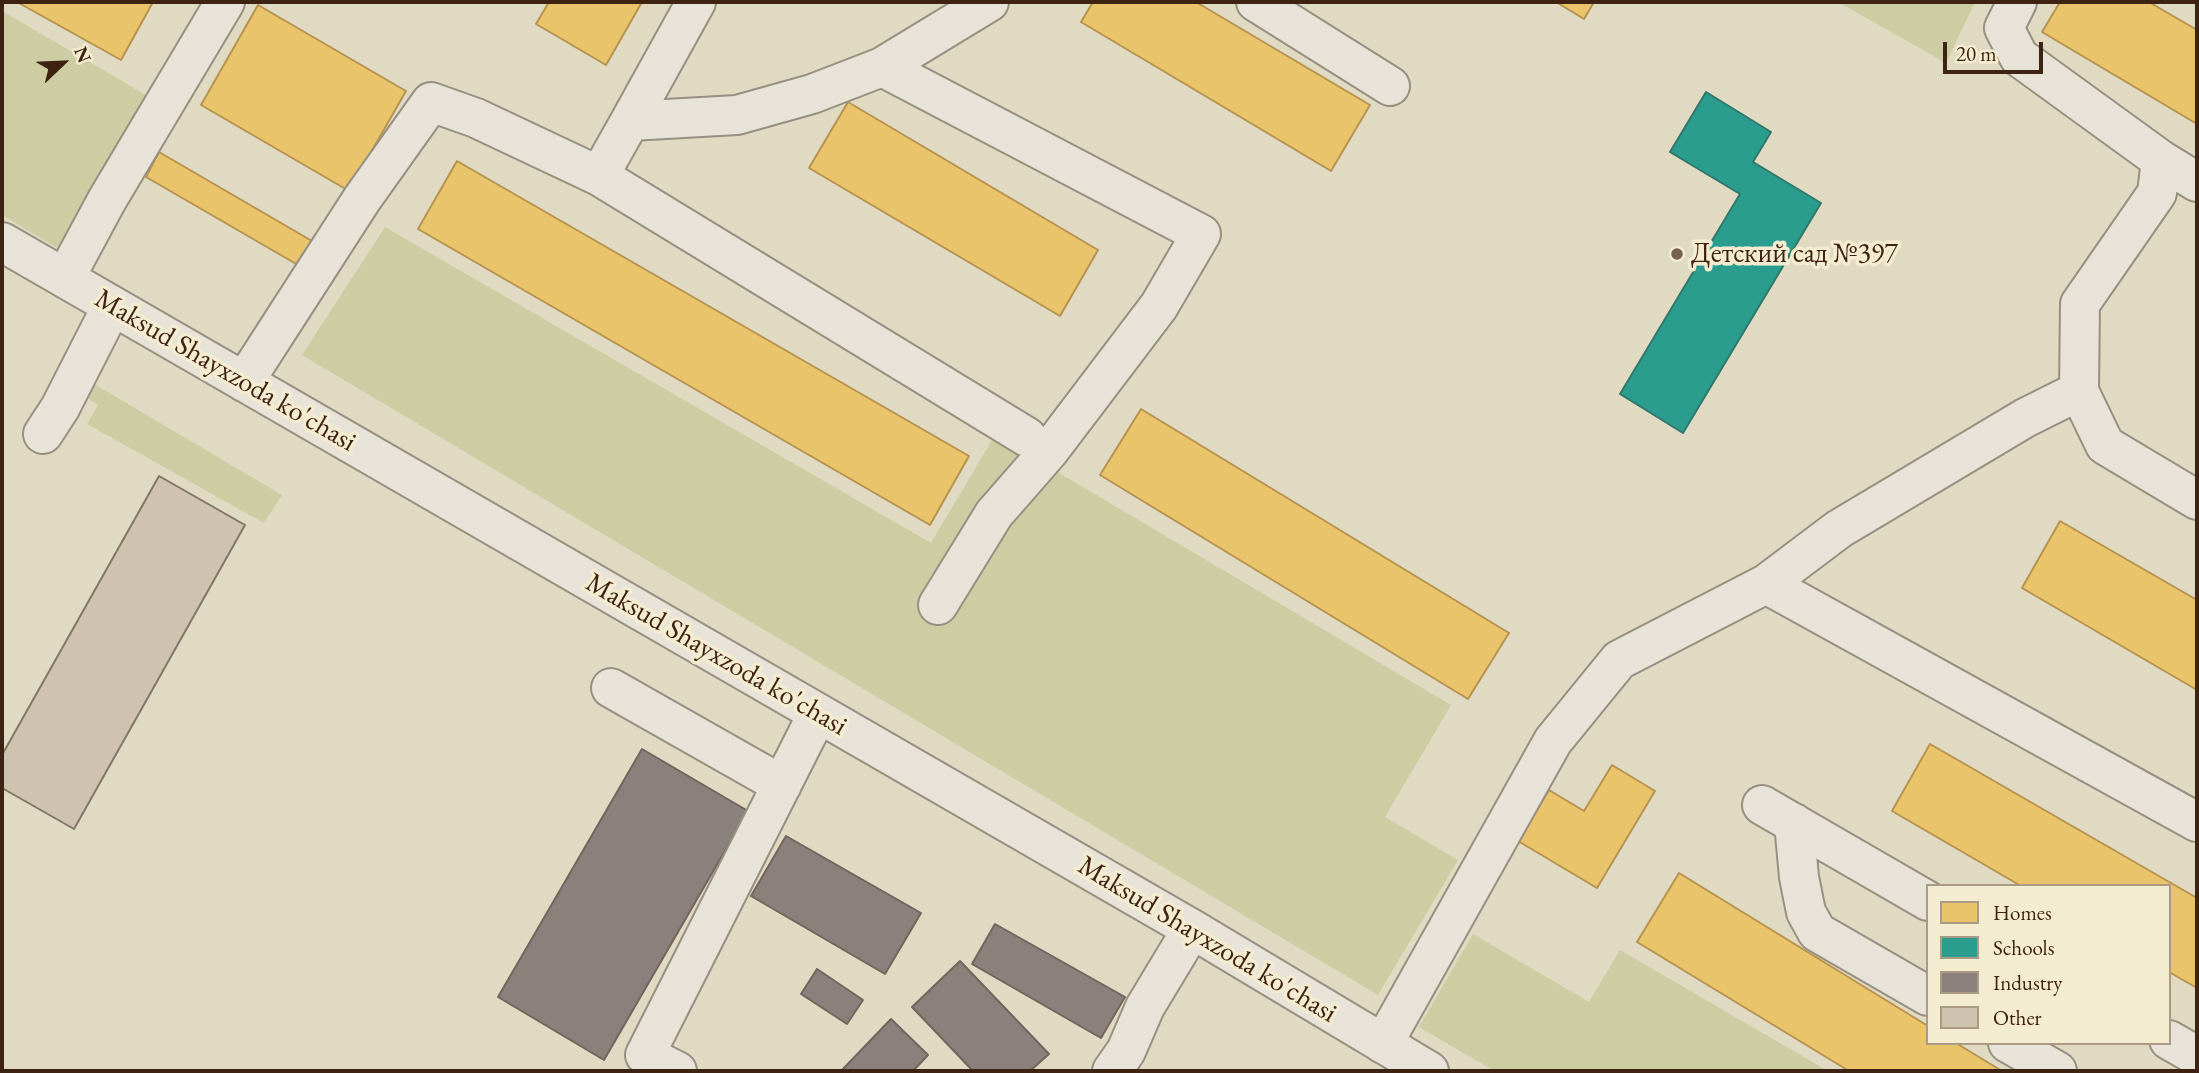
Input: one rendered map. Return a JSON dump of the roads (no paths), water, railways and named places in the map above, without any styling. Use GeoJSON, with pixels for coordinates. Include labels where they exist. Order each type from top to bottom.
{"type":"FeatureCollection","features":[{"type":"Feature","properties":{"kind":"street"},"geometry":{"type":"LineString","coordinates":[[65,278],[107,200],[225,2]]}},
{"type":"Feature","properties":{"kind":"street"},"geometry":{"type":"LineString","coordinates":[[600,176],[696,2]]}},
{"type":"Feature","properties":{"kind":"street"},"geometry":{"type":"LineString","coordinates":[[630,121],[737,115],[812,94],[882,67],[989,2]]}},
{"type":"Feature","properties":{"kind":"street"},"geometry":{"type":"LineString","coordinates":[[1256,2],[1390,86]]}},
{"type":"Feature","properties":{"kind":"street"},"geometry":{"type":"LineString","coordinates":[[2017,2],[2004,28],[2020,57],[2161,160],[2197,182]]}},
{"type":"Feature","properties":{"kind":"street"},"geometry":{"type":"LineString","coordinates":[[882,67],[1201,234],[1159,306],[1049,451],[994,514],[938,605]]}},
{"type":"Feature","properties":{"kind":"street"},"geometry":{"type":"LineString","coordinates":[[244,382],[362,199],[431,102],[476,118],[600,176],[1027,437]]}},
{"type":"Feature","properties":{"kind":"street"},"geometry":{"type":"LineString","coordinates":[[2161,160],[2157,193],[2080,304],[2079,391],[2105,445],[2197,500]]}},
{"type":"Feature","properties":{"kind":"street","name":"Maksud Shayxzoda ko'chasi"},"geometry":{"type":"LineString","coordinates":[[2,242],[1192,929],[1429,1071]]}},
{"type":"Feature","properties":{"kind":"street"},"geometry":{"type":"LineString","coordinates":[[43,434],[60,408],[113,306]]}},
{"type":"Feature","properties":{"kind":"street"},"geometry":{"type":"LineString","coordinates":[[1383,1044],[1553,741],[1619,660],[1766,584],[1839,529],[2025,418],[2079,391]]}},
{"type":"Feature","properties":{"kind":"street"},"geometry":{"type":"LineString","coordinates":[[1766,584],[2197,822]]}},
{"type":"Feature","properties":{"kind":"street"},"geometry":{"type":"LineString","coordinates":[[611,688],[782,785]]}},
{"type":"Feature","properties":{"kind":"street"},"geometry":{"type":"LineString","coordinates":[[677,1071],[645,1055],[818,713]]}},
{"type":"Feature","properties":{"kind":"street"},"geometry":{"type":"LineString","coordinates":[[1926,900],[1778,814],[1799,877],[1806,912],[1817,932],[1926,995]]}},
{"type":"Feature","properties":{"kind":"street"},"geometry":{"type":"LineString","coordinates":[[1127,1064],[1145,1007],[1192,929]]}},
{"type":"Feature","properties":{"kind":"street"},"geometry":{"type":"LineString","coordinates":[[2171,1041],[2197,1056]]}},
{"type":"Feature","properties":{"kind":"street"},"geometry":{"type":"LineString","coordinates":[[2012,1045],[2057,1071]]}},
{"type":"Feature","properties":{"kind":"place","name":"Детский сад №397"},"geometry":{"type":"Point","coordinates":[1677,254]}}]}
